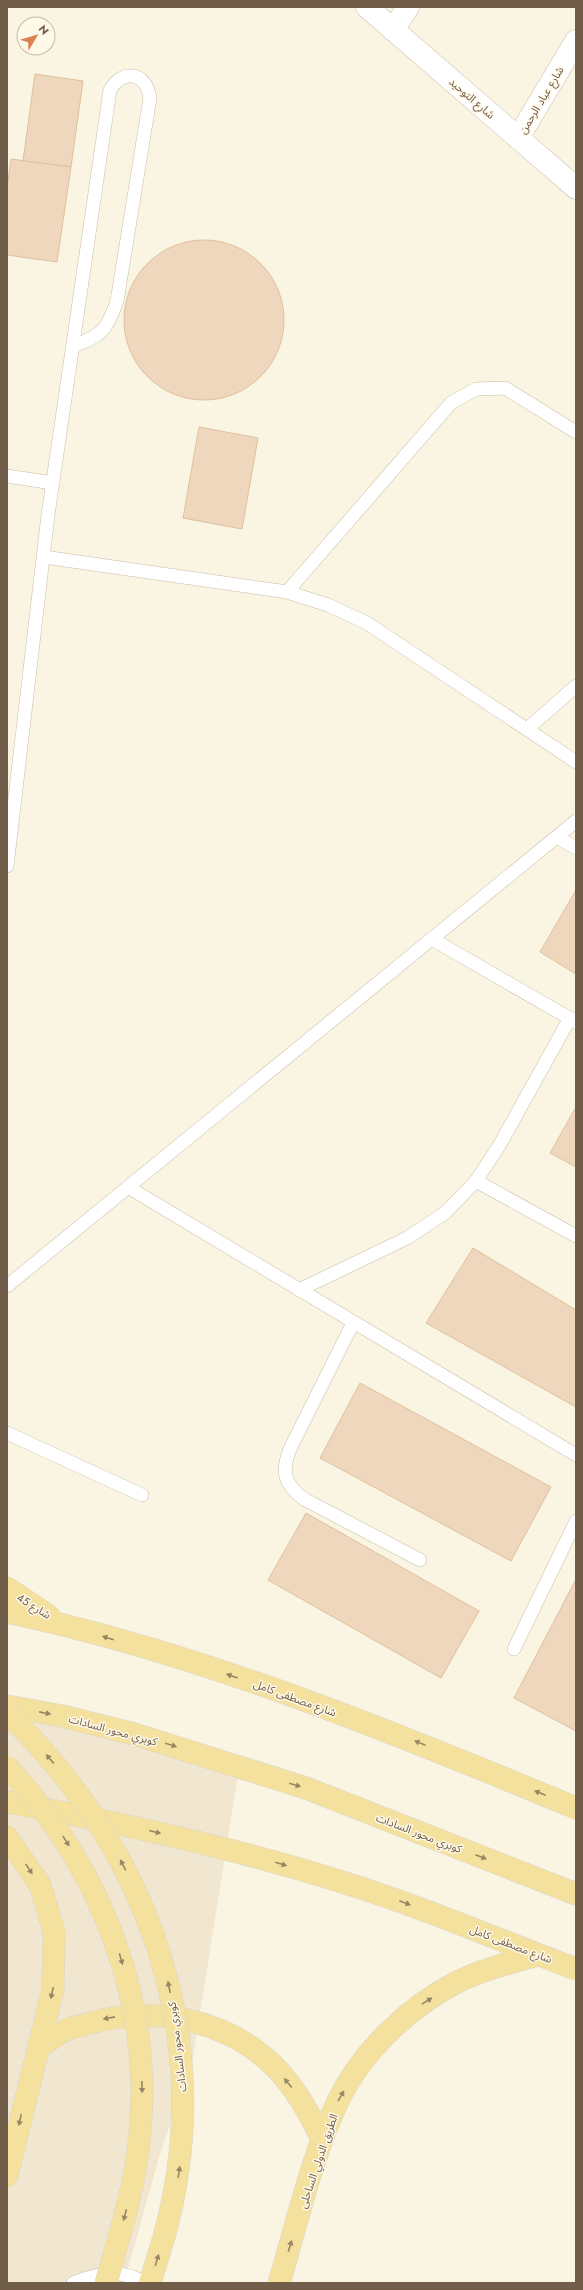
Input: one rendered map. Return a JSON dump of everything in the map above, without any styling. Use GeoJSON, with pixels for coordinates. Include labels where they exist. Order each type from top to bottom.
{"type":"FeatureCollection","features":[{"type":"Feature","properties":{"kind":"main road","name":"شارع 45"},"geometry":{"type":"LineString","coordinates":[[7,1588],[62,1624]]}},
{"type":"Feature","properties":{"kind":"main road","name":"شارع مصطفى كامل"},"geometry":{"type":"LineString","coordinates":[[7,1612],[62,1624],[221,1672],[384,1730],[576,1808]]}},
{"type":"Feature","properties":{"kind":"main road","name":"كوبري محور السادات"},"geometry":{"type":"LineString","coordinates":[[7,1706],[62,1716],[134,1734],[306,1788],[576,1894]]}},
{"type":"Feature","properties":{"kind":"main road","name":"كوبري محور السادات"},"geometry":{"type":"LineString","coordinates":[[7,1713],[66,1777],[93,1814],[117,1853],[138,1894],[168,1980],[182,2070],[183,2115],[181,2160],[174,2199],[150,2283]]}},
{"type":"Feature","properties":{"kind":"main road"},"geometry":{"type":"LineString","coordinates":[[7,1767],[28,1789],[56,1826],[81,1866],[102,1907],[118,1951],[137,2026],[142,2102],[139,2142],[134,2181],[106,2283]]}},
{"type":"Feature","properties":{"kind":"main road","name":"شارع مصطفى كامل"},"geometry":{"type":"LineString","coordinates":[[7,1802],[107,1820],[254,1856],[398,1900],[576,1969]]}},
{"type":"Feature","properties":{"kind":"main road"},"geometry":{"type":"LineString","coordinates":[[7,1837],[40,1885],[54,1930],[53,1989],[7,2176]]}},
{"type":"Feature","properties":{"kind":"main road","name":"الطريق الدولي الساحلى"},"geometry":{"type":"LineString","coordinates":[[279,2283],[322,2139],[339,2100],[361,2064],[390,2032],[422,2004],[458,1981],[498,1965],[539,1955]]}},
{"type":"Feature","properties":{"kind":"main road"},"geometry":{"type":"LineString","coordinates":[[38,2048],[67,2030],[109,2017],[153,2014],[197,2022],[238,2040],[273,2066],[302,2100],[322,2139]]}},
{"type":"Feature","properties":{"kind":"street","name":"شارع التوحيد"},"geometry":{"type":"LineString","coordinates":[[367,7],[576,188]]}},
{"type":"Feature","properties":{"kind":"street"},"geometry":{"type":"LineString","coordinates":[[394,30],[408,7]]}},
{"type":"Feature","properties":{"kind":"street","name":"شارع عباد الرحمن"},"geometry":{"type":"LineString","coordinates":[[518,138],[576,41]]}},
{"type":"Feature","properties":{"kind":"lane"},"geometry":{"type":"LineString","coordinates":[[7,866],[53,483],[110,90],[115,82],[123,77],[133,76],[142,80],[146,84],[150,98],[117,301],[110,323],[94,338],[73,346]]}},
{"type":"Feature","properties":{"kind":"lane"},"geometry":{"type":"LineString","coordinates":[[287,592],[451,403],[476,389],[505,388],[576,432]]}},
{"type":"Feature","properties":{"kind":"lane"},"geometry":{"type":"LineString","coordinates":[[7,476],[53,483]]}},
{"type":"Feature","properties":{"kind":"lane"},"geometry":{"type":"LineString","coordinates":[[44,557],[287,592],[328,605],[367,624],[576,762]]}},
{"type":"Feature","properties":{"kind":"lane"},"geometry":{"type":"LineString","coordinates":[[527,729],[576,686]]}},
{"type":"Feature","properties":{"kind":"lane"},"geometry":{"type":"LineString","coordinates":[[7,1286],[576,821]]}},
{"type":"Feature","properties":{"kind":"lane"},"geometry":{"type":"LineString","coordinates":[[557,837],[576,848]]}},
{"type":"Feature","properties":{"kind":"lane"},"geometry":{"type":"LineString","coordinates":[[299,1290],[407,1238],[445,1213],[476,1181],[500,1146],[573,1020],[432,939]]}},
{"type":"Feature","properties":{"kind":"lane"},"geometry":{"type":"LineString","coordinates":[[476,1181],[576,1236]]}},
{"type":"Feature","properties":{"kind":"lane"},"geometry":{"type":"LineString","coordinates":[[128,1187],[353,1323],[576,1455]]}},
{"type":"Feature","properties":{"kind":"lane"},"geometry":{"type":"LineString","coordinates":[[353,1323],[290,1449],[285,1462],[285,1477],[292,1490],[304,1498],[420,1560]]}},
{"type":"Feature","properties":{"kind":"lane"},"geometry":{"type":"LineString","coordinates":[[7,1432],[142,1495]]}},
{"type":"Feature","properties":{"kind":"lane"},"geometry":{"type":"LineString","coordinates":[[514,1649],[576,1521]]}},
{"type":"Feature","properties":{"kind":"lane"},"geometry":{"type":"LineString","coordinates":[[73,2283],[93,2275],[118,2274],[144,2283]]}},
{"type":"Feature","properties":{"kind":"shaded area"},"geometry":{"type":"Polygon","coordinates":[[[7,1699],[241,1756],[193,2057],[159,2157],[124,2283],[7,2283],[7,1699]]]}},
{"type":"Feature","properties":{"kind":"building"},"geometry":{"type":"Polygon","coordinates":[[[35,74],[83,81],[71,167],[23,161],[35,74]]]}},
{"type":"Feature","properties":{"kind":"building"},"geometry":{"type":"Polygon","coordinates":[[[11,159],[71,167],[57,262],[7,255],[7,188],[11,159]]]}},
{"type":"Feature","properties":{"kind":"building"},"geometry":{"type":"Polygon","coordinates":[[[196,240],[212,240],[235,246],[261,263],[278,289],[284,312],[284,328],[278,351],[261,377],[235,394],[212,400],[196,400],[173,394],[153,382],[142,371],[130,351],[124,328],[124,312],[130,289],[142,269],[153,258],[173,246],[196,240]]]}},
{"type":"Feature","properties":{"kind":"building"},"geometry":{"type":"Polygon","coordinates":[[[199,427],[258,438],[242,529],[183,518],[199,427]]]}},
{"type":"Feature","properties":{"kind":"building"},"geometry":{"type":"Polygon","coordinates":[[[576,890],[576,974],[540,952],[576,890]]]}},
{"type":"Feature","properties":{"kind":"building"},"geometry":{"type":"Polygon","coordinates":[[[576,1107],[576,1167],[550,1153],[576,1107]]]}},
{"type":"Feature","properties":{"kind":"building"},"geometry":{"type":"Polygon","coordinates":[[[473,1248],[576,1310],[576,1407],[426,1323],[473,1248]]]}},
{"type":"Feature","properties":{"kind":"building"},"geometry":{"type":"Polygon","coordinates":[[[360,1383],[551,1487],[511,1561],[320,1458],[360,1383]]]}},
{"type":"Feature","properties":{"kind":"building"},"geometry":{"type":"Polygon","coordinates":[[[306,1513],[479,1611],[441,1678],[268,1580],[306,1513]]]}},
{"type":"Feature","properties":{"kind":"building"},"geometry":{"type":"Polygon","coordinates":[[[576,1579],[576,1731],[514,1698],[576,1579]]]}}]}
